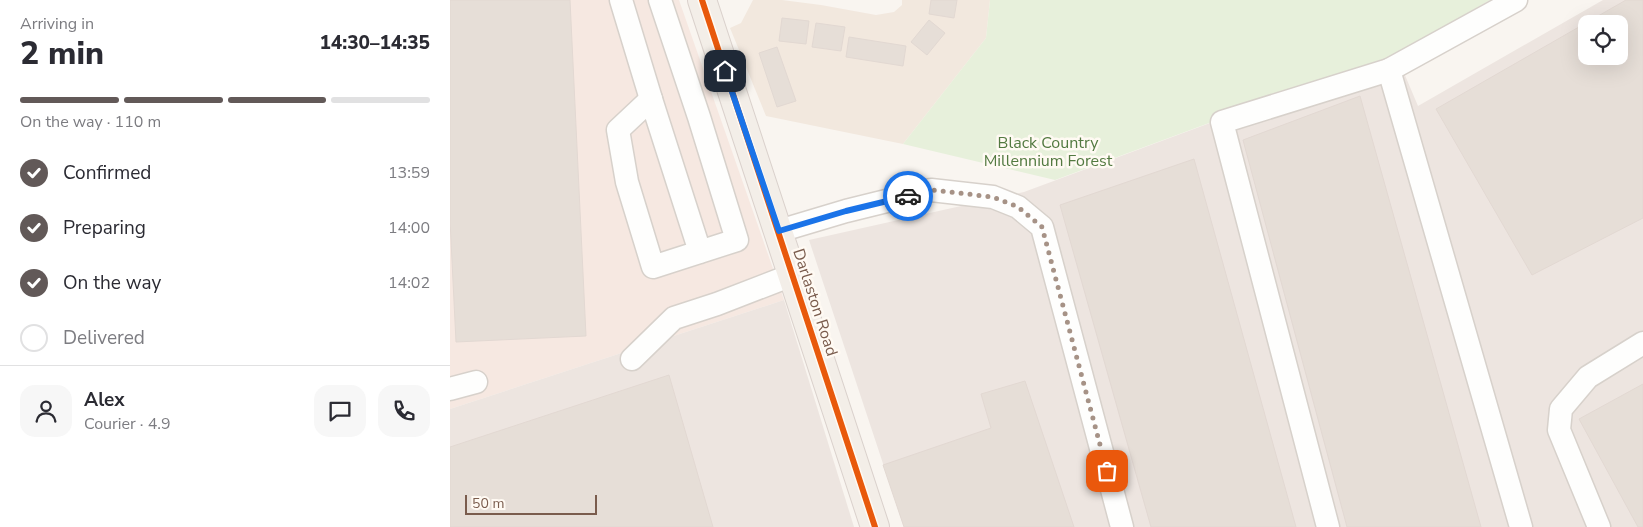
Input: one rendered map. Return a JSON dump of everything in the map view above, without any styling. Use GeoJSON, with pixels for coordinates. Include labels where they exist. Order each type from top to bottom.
{"type":"FeatureCollection","features":[{"type":"Feature","properties":{"kind":"main road","name":"Darlaston Road"},"geometry":{"type":"LineString","coordinates":[[702,0],[875,527]]}},
{"type":"Feature","properties":{"kind":"lane"},"geometry":{"type":"LineString","coordinates":[[654,0],[623,7],[700,252]]}},
{"type":"Feature","properties":{"kind":"lane"},"geometry":{"type":"LineString","coordinates":[[652,99],[618,130],[627,182],[653,267],[738,240],[660,0]]}},
{"type":"Feature","properties":{"kind":"lane"},"geometry":{"type":"LineString","coordinates":[[1328,527],[1222,122],[1389,70],[1516,0]]}},
{"type":"Feature","properties":{"kind":"lane"},"geometry":{"type":"LineString","coordinates":[[1389,70],[1521,527]]}},
{"type":"Feature","properties":{"kind":"lane"},"geometry":{"type":"LineString","coordinates":[[779,231],[846,211],[932,190],[993,197],[1018,207],[1042,227],[1122,527]]}},
{"type":"Feature","properties":{"kind":"lane"},"geometry":{"type":"LineString","coordinates":[[632,358],[674,318],[717,304],[792,275]]}},
{"type":"Feature","properties":{"kind":"lane"},"geometry":{"type":"LineString","coordinates":[[1599,527],[1559,430],[1561,409],[1588,377],[1643,344]]}},
{"type":"Feature","properties":{"kind":"lane"},"geometry":{"type":"LineString","coordinates":[[450,389],[476,382]]}},
{"type":"Feature","properties":{"kind":"shaded area"},"geometry":{"type":"Polygon","coordinates":[[[450,0],[679,0],[784,300],[450,409],[450,0]]]}},
{"type":"Feature","properties":{"kind":"shaded area"},"geometry":{"type":"Polygon","coordinates":[[[753,0],[782,0],[876,15],[894,12],[902,5],[902,0],[990,0],[986,38],[903,144],[766,116],[730,28],[741,23],[753,0]]]}},
{"type":"Feature","properties":{"kind":"shaded area"},"geometry":{"type":"Polygon","coordinates":[[[1603,0],[1643,0],[1643,527],[904,527],[809,240],[1024,192],[1396,54],[1418,106],[1603,0]]]}},
{"type":"Feature","properties":{"kind":"shaded area"},"geometry":{"type":"Polygon","coordinates":[[[784,300],[854,527],[450,527],[450,409],[784,300]]]}},
{"type":"Feature","properties":{"kind":"green space","name":"Black Country Millennium Forest"},"geometry":{"type":"Polygon","coordinates":[[[990,0],[1490,0],[1396,54],[1055,180],[903,144],[986,38],[990,0]]]}},
{"type":"Feature","properties":{"kind":"building"},"geometry":{"type":"Polygon","coordinates":[[[450,0],[570,0],[586,336],[456,342],[450,220],[450,0]]]}},
{"type":"Feature","properties":{"kind":"building"},"geometry":{"type":"Polygon","coordinates":[[[931,0],[957,0],[954,18],[929,14],[931,0]]]}},
{"type":"Feature","properties":{"kind":"building"},"geometry":{"type":"Polygon","coordinates":[[[1626,0],[1643,0],[1643,218],[1532,275],[1436,109],[1578,28],[1578,65],[1628,65],[1628,15],[1600,15],[1626,0]]]}},
{"type":"Feature","properties":{"kind":"building"},"geometry":{"type":"Polygon","coordinates":[[[782,18],[809,21],[806,44],[779,41],[782,18]]]}},
{"type":"Feature","properties":{"kind":"building"},"geometry":{"type":"Polygon","coordinates":[[[929,20],[945,33],[927,55],[911,42],[929,20]]]}},
{"type":"Feature","properties":{"kind":"building"},"geometry":{"type":"Polygon","coordinates":[[[816,23],[845,27],[841,51],[812,47],[816,23]]]}},
{"type":"Feature","properties":{"kind":"building"},"geometry":{"type":"Polygon","coordinates":[[[849,37],[906,46],[903,66],[846,57],[849,37]]]}},
{"type":"Feature","properties":{"kind":"building"},"geometry":{"type":"Polygon","coordinates":[[[777,47],[796,101],[777,107],[759,53],[777,47]]]}},
{"type":"Feature","properties":{"kind":"building"},"geometry":{"type":"Polygon","coordinates":[[[1360,96],[1481,527],[1347,527],[1243,140],[1360,96]]]}},
{"type":"Feature","properties":{"kind":"building"},"geometry":{"type":"Polygon","coordinates":[[[1194,159],[1296,527],[1151,527],[1060,205],[1194,159]]]}},
{"type":"Feature","properties":{"kind":"building"},"geometry":{"type":"Polygon","coordinates":[[[669,375],[713,527],[450,527],[450,447],[669,375]]]}},
{"type":"Feature","properties":{"kind":"building"},"geometry":{"type":"Polygon","coordinates":[[[1025,381],[1074,527],[904,527],[883,465],[991,428],[981,394],[1025,381]]]}},
{"type":"Feature","properties":{"kind":"building"},"geometry":{"type":"Polygon","coordinates":[[[1643,384],[1643,527],[1638,527],[1579,419],[1643,384]]]}},
{"type":"Feature","properties":{"kind":"cycle path"},"geometry":{"type":"LineString","coordinates":[[702,0],[875,527]]}},
{"type":"Feature","properties":{"kind":"way so far"},"geometry":{"type":"LineString","coordinates":[[908,196],[932,190],[993,197],[1018,207],[1042,227],[1107,471]]}},
{"type":"Feature","properties":{"kind":"route"},"geometry":{"type":"LineString","coordinates":[[725,71],[779,231],[846,211],[908,196]]}}]}
